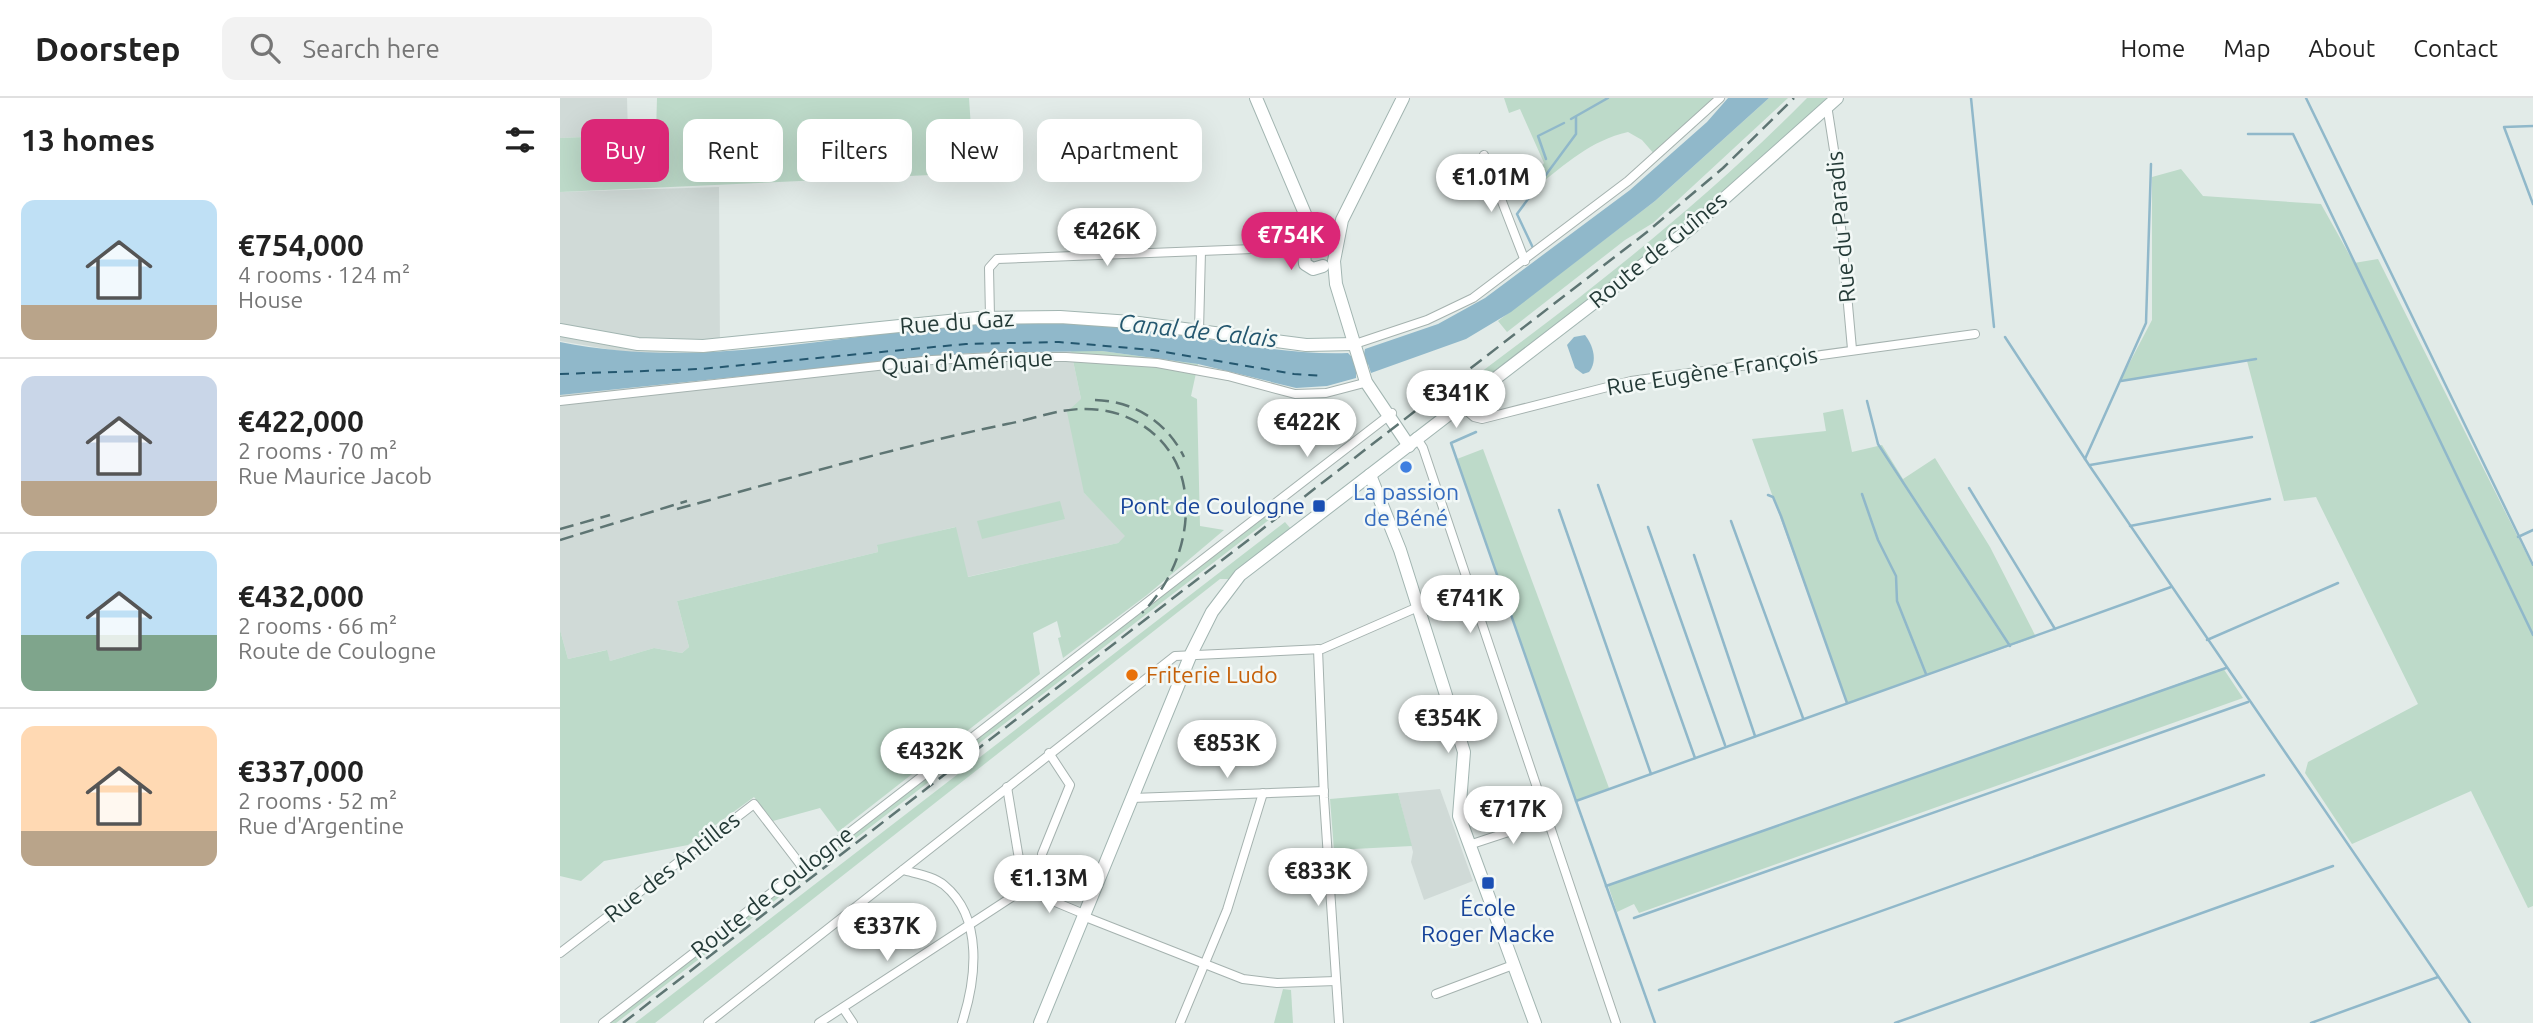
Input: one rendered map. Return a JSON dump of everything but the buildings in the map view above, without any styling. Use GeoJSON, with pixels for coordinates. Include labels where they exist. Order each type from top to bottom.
{"type":"FeatureCollection","features":[{"type":"Feature","properties":{"kind":"street"},"geometry":{"type":"LineString","coordinates":[[1256,98],[1311,228],[1308,267],[1316,270],[1325,261],[1403,98]]}},
{"type":"Feature","properties":{"kind":"street"},"geometry":{"type":"LineString","coordinates":[[1356,347],[1450,310],[1525,261],[1639,172],[1720,98]]}},
{"type":"Feature","properties":{"kind":"street","name":"Rue du Paradis"},"geometry":{"type":"LineString","coordinates":[[1832,101],[1832,131],[1852,349]]}},
{"type":"Feature","properties":{"kind":"street","name":"Route de Guînes"},"geometry":{"type":"LineString","coordinates":[[1412,440],[1698,222],[1832,101]]}},
{"type":"Feature","properties":{"kind":"street"},"geometry":{"type":"LineString","coordinates":[[1483,155],[1525,261]]}},
{"type":"Feature","properties":{"kind":"street"},"geometry":{"type":"LineString","coordinates":[[1336,284],[1334,254],[1339,228]]}},
{"type":"Feature","properties":{"kind":"street"},"geometry":{"type":"LineString","coordinates":[[990,317],[989,268],[997,259],[1322,248],[1367,379],[1389,415],[1412,440],[1548,819],[1616,1023]]}},
{"type":"Feature","properties":{"kind":"street"},"geometry":{"type":"LineString","coordinates":[[1199,331],[1201,251]]}},
{"type":"Feature","properties":{"kind":"street","name":"Rue du Gaz"},"geometry":{"type":"LineString","coordinates":[[560,330],[638,344],[703,346],[990,317],[1095,318],[1318,346],[1356,347]]}},
{"type":"Feature","properties":{"kind":"street","name":"Rue Eugène François"},"geometry":{"type":"LineString","coordinates":[[1459,404],[1474,417],[1482,419],[1617,384],[1852,349],[1975,334]]}},
{"type":"Feature","properties":{"kind":"street","name":"Quai d'Amérique"},"geometry":{"type":"LineString","coordinates":[[560,401],[928,360],[995,357],[1066,357],[1157,363],[1219,374],[1295,394],[1326,393],[1367,379]]}},
{"type":"Feature","properties":{"kind":"street","name":"Route de Coulogne"},"geometry":{"type":"LineString","coordinates":[[603,1023],[1389,415]]}},
{"type":"Feature","properties":{"kind":"street"},"geometry":{"type":"LineString","coordinates":[[1040,1023],[1191,654],[1212,612],[1240,575],[1412,440]]}},
{"type":"Feature","properties":{"kind":"street"},"geometry":{"type":"LineString","coordinates":[[1331,503],[1352,481],[1412,440]]}},
{"type":"Feature","properties":{"kind":"street"},"geometry":{"type":"LineString","coordinates":[[1370,475],[1418,607],[1465,756],[1458,807],[1469,845],[1535,1023]]}},
{"type":"Feature","properties":{"kind":"street"},"geometry":{"type":"LineString","coordinates":[[708,1023],[1171,659],[1191,654],[1318,649],[1418,607]]}},
{"type":"Feature","properties":{"kind":"street"},"geometry":{"type":"LineString","coordinates":[[1318,649],[1339,1023]]}},
{"type":"Feature","properties":{"kind":"street"},"geometry":{"type":"LineString","coordinates":[[1042,854],[1070,788],[1069,780],[1049,753]]}},
{"type":"Feature","properties":{"kind":"street"},"geometry":{"type":"LineString","coordinates":[[1007,787],[1024,889]]}},
{"type":"Feature","properties":{"kind":"street"},"geometry":{"type":"LineString","coordinates":[[1132,798],[1324,791]]}},
{"type":"Feature","properties":{"kind":"street"},"geometry":{"type":"LineString","coordinates":[[1180,1023],[1237,881],[1263,793]]}},
{"type":"Feature","properties":{"kind":"street","name":"Rue des Antilles"},"geometry":{"type":"LineString","coordinates":[[560,953],[754,804],[803,868]]}},
{"type":"Feature","properties":{"kind":"street"},"geometry":{"type":"LineString","coordinates":[[1469,845],[1548,819]]}},
{"type":"Feature","properties":{"kind":"street"},"geometry":{"type":"LineString","coordinates":[[903,870],[945,886],[970,924],[972,976],[962,1023]]}},
{"type":"Feature","properties":{"kind":"street"},"geometry":{"type":"LineString","coordinates":[[1024,889],[1204,966],[1263,983],[1336,981]]}},
{"type":"Feature","properties":{"kind":"street"},"geometry":{"type":"LineString","coordinates":[[819,1023],[1024,889]]}},
{"type":"Feature","properties":{"kind":"street"},"geometry":{"type":"LineString","coordinates":[[1436,994],[1513,965]]}},
{"type":"Feature","properties":{"kind":"street"},"geometry":{"type":"LineString","coordinates":[[843,1008],[853,1023]]}},
{"type":"Feature","properties":{"kind":"shaded area"},"geometry":{"type":"Polygon","coordinates":[[[560,98],[627,98],[628,119],[581,119],[581,137],[560,138],[560,98]]]}},
{"type":"Feature","properties":{"kind":"shaded area"},"geometry":{"type":"Polygon","coordinates":[[[719,187],[720,351],[636,354],[560,341],[560,192],[719,187]]]}},
{"type":"Feature","properties":{"kind":"shaded area"},"geometry":{"type":"Polygon","coordinates":[[[1071,351],[1081,399],[1084,493],[1126,536],[1118,543],[967,577],[955,527],[877,546],[878,552],[677,601],[689,647],[682,653],[654,648],[610,661],[606,650],[568,659],[560,630],[560,395],[970,353],[1071,351]]]}},
{"type":"Feature","properties":{"kind":"shaded area"},"geometry":{"type":"Polygon","coordinates":[[[1440,789],[1473,881],[1424,900],[1411,862],[1413,852],[1398,793],[1440,789]]]}},
{"type":"Feature","properties":{"kind":"green space"},"geometry":{"type":"Polygon","coordinates":[[[657,98],[969,98],[970,119],[926,119],[926,175],[912,176],[912,119],[797,119],[797,181],[783,182],[783,119],[683,119],[683,182],[778,182],[560,192],[560,138],[581,137],[581,182],[669,182],[669,119],[656,119],[657,98]]]}},
{"type":"Feature","properties":{"kind":"green space"},"geometry":{"type":"Polygon","coordinates":[[[1504,98],[1716,98],[1655,155],[1642,140],[1628,132],[1590,147],[1536,187],[1529,182],[1544,163],[1520,109],[1509,113],[1504,98]]]}},
{"type":"Feature","properties":{"kind":"green space"},"geometry":{"type":"Polygon","coordinates":[[[1769,98],[1788,98],[1653,223],[1625,240],[1507,332],[1498,321],[1655,201],[1769,98]]]}},
{"type":"Feature","properties":{"kind":"green space"},"geometry":{"type":"Polygon","coordinates":[[[1807,98],[1828,98],[1716,201],[1625,274],[1470,389],[1448,400],[1446,398],[1587,292],[1678,218],[1807,98]]]}},
{"type":"Feature","properties":{"kind":"green space"},"geometry":{"type":"Polygon","coordinates":[[[2181,169],[2203,196],[2321,204],[2354,263],[2378,259],[2533,567],[2533,906],[2528,908],[2471,791],[2352,844],[2305,773],[2308,762],[2418,704],[2316,497],[2284,501],[2247,361],[2120,381],[2152,320],[2152,177],[2181,169]]]}},
{"type":"Feature","properties":{"kind":"green space"},"geometry":{"type":"Polygon","coordinates":[[[1071,351],[1102,351],[1198,364],[1191,396],[1197,399],[1200,526],[1224,530],[1147,595],[1063,658],[1057,621],[1033,633],[1040,674],[838,832],[820,808],[773,821],[754,797],[688,845],[604,861],[581,881],[560,876],[560,630],[568,659],[607,650],[610,661],[654,648],[682,653],[689,647],[677,601],[878,552],[877,545],[956,527],[968,577],[1118,543],[1125,536],[1084,493],[1067,412],[1081,399],[1071,351]]]}},
{"type":"Feature","properties":{"kind":"green space"},"geometry":{"type":"Polygon","coordinates":[[[1843,409],[1852,452],[1882,445],[1903,479],[1935,458],[1990,547],[2036,637],[1847,703],[1752,439],[1826,431],[1823,413],[1843,409]]]}},
{"type":"Feature","properties":{"kind":"green space"},"geometry":{"type":"Polygon","coordinates":[[[1483,449],[1609,788],[1576,801],[1457,459],[1483,449]]]}},
{"type":"Feature","properties":{"kind":"green space"},"geometry":{"type":"Polygon","coordinates":[[[1060,501],[1065,519],[982,539],[977,521],[1060,501]]]}},
{"type":"Feature","properties":{"kind":"green space"},"geometry":{"type":"Polygon","coordinates":[[[1274,509],[1278,513],[616,1023],[610,1023],[1274,509]]]}},
{"type":"Feature","properties":{"kind":"green space"},"geometry":{"type":"Polygon","coordinates":[[[1285,522],[1291,529],[1230,579],[1220,579],[655,1023],[635,1023],[1285,522]]]}},
{"type":"Feature","properties":{"kind":"green space"},"geometry":{"type":"Polygon","coordinates":[[[2223,668],[2243,698],[1639,913],[1634,904],[1617,912],[1608,885],[2223,668]]]}},
{"type":"Feature","properties":{"kind":"green space"},"geometry":{"type":"Polygon","coordinates":[[[1398,793],[1412,846],[1334,850],[1330,799],[1398,793]]]}},
{"type":"Feature","properties":{"kind":"green space"},"geometry":{"type":"Polygon","coordinates":[[[1283,989],[1291,990],[1293,1023],[1274,1023],[1283,989]]]}},
{"type":"Feature","properties":{"kind":"water"},"geometry":{"type":"Polygon","coordinates":[[[1728,98],[1769,98],[1655,201],[1511,312],[1466,339],[1371,373],[1368,364],[1356,369],[1356,378],[1327,386],[1296,388],[1198,364],[1102,351],[970,353],[560,395],[560,342],[611,350],[714,352],[970,324],[1049,322],[1143,329],[1280,350],[1348,353],[1353,358],[1364,354],[1365,349],[1438,324],[1485,298],[1630,190],[1707,122],[1728,98]]]}},
{"type":"Feature","properties":{"kind":"water"},"geometry":{"type":"Polygon","coordinates":[[[1585,335],[1594,358],[1592,368],[1583,374],[1575,368],[1567,345],[1574,337],[1585,335]]]}},
{"type":"Feature","properties":{"kind":"waterway"},"geometry":{"type":"LineString","coordinates":[[1571,119],[1608,98]]}},
{"type":"Feature","properties":{"kind":"waterway"},"geometry":{"type":"LineString","coordinates":[[1971,98],[1994,327]]}},
{"type":"Feature","properties":{"kind":"waterway"},"geometry":{"type":"LineString","coordinates":[[2306,98],[2533,565]]}},
{"type":"Feature","properties":{"kind":"waterway"},"geometry":{"type":"LineString","coordinates":[[1534,250],[1517,214],[1576,134],[1576,117]]}},
{"type":"Feature","properties":{"kind":"waterway"},"geometry":{"type":"LineString","coordinates":[[1546,159],[1538,136],[1564,123]]}},
{"type":"Feature","properties":{"kind":"waterway"},"geometry":{"type":"LineString","coordinates":[[2533,126],[2504,127],[2533,204]]}},
{"type":"Feature","properties":{"kind":"waterway"},"geometry":{"type":"LineString","coordinates":[[2248,134],[2293,134],[2533,635]]}},
{"type":"Feature","properties":{"kind":"waterway"},"geometry":{"type":"LineString","coordinates":[[2085,459],[2146,323],[2151,164]]}},
{"type":"Feature","properties":{"kind":"waterway"},"geometry":{"type":"LineString","coordinates":[[2005,337],[2089,465],[2470,1023]]}},
{"type":"Feature","properties":{"kind":"waterway"},"geometry":{"type":"LineString","coordinates":[[2121,381],[2256,359]]}},
{"type":"Feature","properties":{"kind":"waterway"},"geometry":{"type":"LineString","coordinates":[[1867,401],[1878,444],[2010,646]]}},
{"type":"Feature","properties":{"kind":"waterway"},"geometry":{"type":"LineString","coordinates":[[1476,432],[1451,443],[1576,801],[2171,587]]}},
{"type":"Feature","properties":{"kind":"waterway"},"geometry":{"type":"LineString","coordinates":[[2090,465],[2252,437]]}},
{"type":"Feature","properties":{"kind":"waterway"},"geometry":{"type":"LineString","coordinates":[[1598,485],[1695,758]]}},
{"type":"Feature","properties":{"kind":"waterway"},"geometry":{"type":"LineString","coordinates":[[1969,488],[2055,629]]}},
{"type":"Feature","properties":{"kind":"waterway"},"geometry":{"type":"LineString","coordinates":[[1862,494],[1878,540],[1896,576],[1897,601],[1926,674]]}},
{"type":"Feature","properties":{"kind":"waterway"},"geometry":{"type":"LineString","coordinates":[[1768,495],[1773,497],[1781,516],[1847,703]]}},
{"type":"Feature","properties":{"kind":"waterway"},"geometry":{"type":"LineString","coordinates":[[2130,526],[2270,499]]}},
{"type":"Feature","properties":{"kind":"waterway"},"geometry":{"type":"LineString","coordinates":[[1559,510],[1651,774]]}},
{"type":"Feature","properties":{"kind":"waterway"},"geometry":{"type":"LineString","coordinates":[[1731,521],[1803,718]]}},
{"type":"Feature","properties":{"kind":"waterway"},"geometry":{"type":"LineString","coordinates":[[1648,527],[1725,745]]}},
{"type":"Feature","properties":{"kind":"waterway"},"geometry":{"type":"LineString","coordinates":[[2518,537],[2533,530]]}},
{"type":"Feature","properties":{"kind":"waterway"},"geometry":{"type":"LineString","coordinates":[[1694,555],[1755,736]]}},
{"type":"Feature","properties":{"kind":"waterway"},"geometry":{"type":"LineString","coordinates":[[2207,640],[2338,583]]}},
{"type":"Feature","properties":{"kind":"waterway"},"geometry":{"type":"LineString","coordinates":[[1606,886],[2226,668]]}},
{"type":"Feature","properties":{"kind":"waterway"},"geometry":{"type":"LineString","coordinates":[[1634,918],[2248,702]]}},
{"type":"Feature","properties":{"kind":"waterway"},"geometry":{"type":"LineString","coordinates":[[1659,990],[2264,775]]}},
{"type":"Feature","properties":{"kind":"waterway"},"geometry":{"type":"LineString","coordinates":[[1576,801],[1655,1023]]}},
{"type":"Feature","properties":{"kind":"waterway"},"geometry":{"type":"LineString","coordinates":[[1895,1023],[2333,866]]}},
{"type":"Feature","properties":{"kind":"waterway"},"geometry":{"type":"LineString","coordinates":[[2311,1023],[2438,977]]}},
{"type":"Feature","properties":{"kind":"ferry route"},"geometry":{"type":"LineString","coordinates":[[560,374],[700,369],[966,344],[1059,342],[1153,350],[1294,374],[1324,376]]}},
{"type":"Feature","properties":{"kind":"railway"},"geometry":{"type":"LineString","coordinates":[[623,1023],[1647,232],[1723,168],[1794,98]]}},
{"type":"Feature","properties":{"kind":"railway"},"geometry":{"type":"LineString","coordinates":[[1095,400],[1123,404],[1148,416],[1168,433],[1184,457]]}},
{"type":"Feature","properties":{"kind":"railway"},"geometry":{"type":"LineString","coordinates":[[677,509],[883,453],[1053,413],[1076,409],[1115,413],[1130,418],[1155,435],[1174,458],[1184,487],[1185,522],[1178,555],[1163,586],[1142,613]]}},
{"type":"Feature","properties":{"kind":"railway"},"geometry":{"type":"LineString","coordinates":[[560,540],[687,501]]}},
{"type":"Feature","properties":{"kind":"railway"},"geometry":{"type":"LineString","coordinates":[[560,529],[610,515]]}},
{"type":"Feature","properties":{"kind":"place","name":"La passion de Béné"},"geometry":{"type":"Point","coordinates":[1406,467]}},
{"type":"Feature","properties":{"kind":"place","name":"Pont de Coulogne"},"geometry":{"type":"Point","coordinates":[1319,506]}},
{"type":"Feature","properties":{"kind":"place","name":"Friterie Ludo"},"geometry":{"type":"Point","coordinates":[1132,675]}},
{"type":"Feature","properties":{"kind":"place","name":"École Roger Macke"},"geometry":{"type":"Point","coordinates":[1488,883]}},
{"type":"Feature","properties":{"kind":"water label","name":"Canal de Calais"},"geometry":{"type":"Point","coordinates":[1198,331]}}]}
